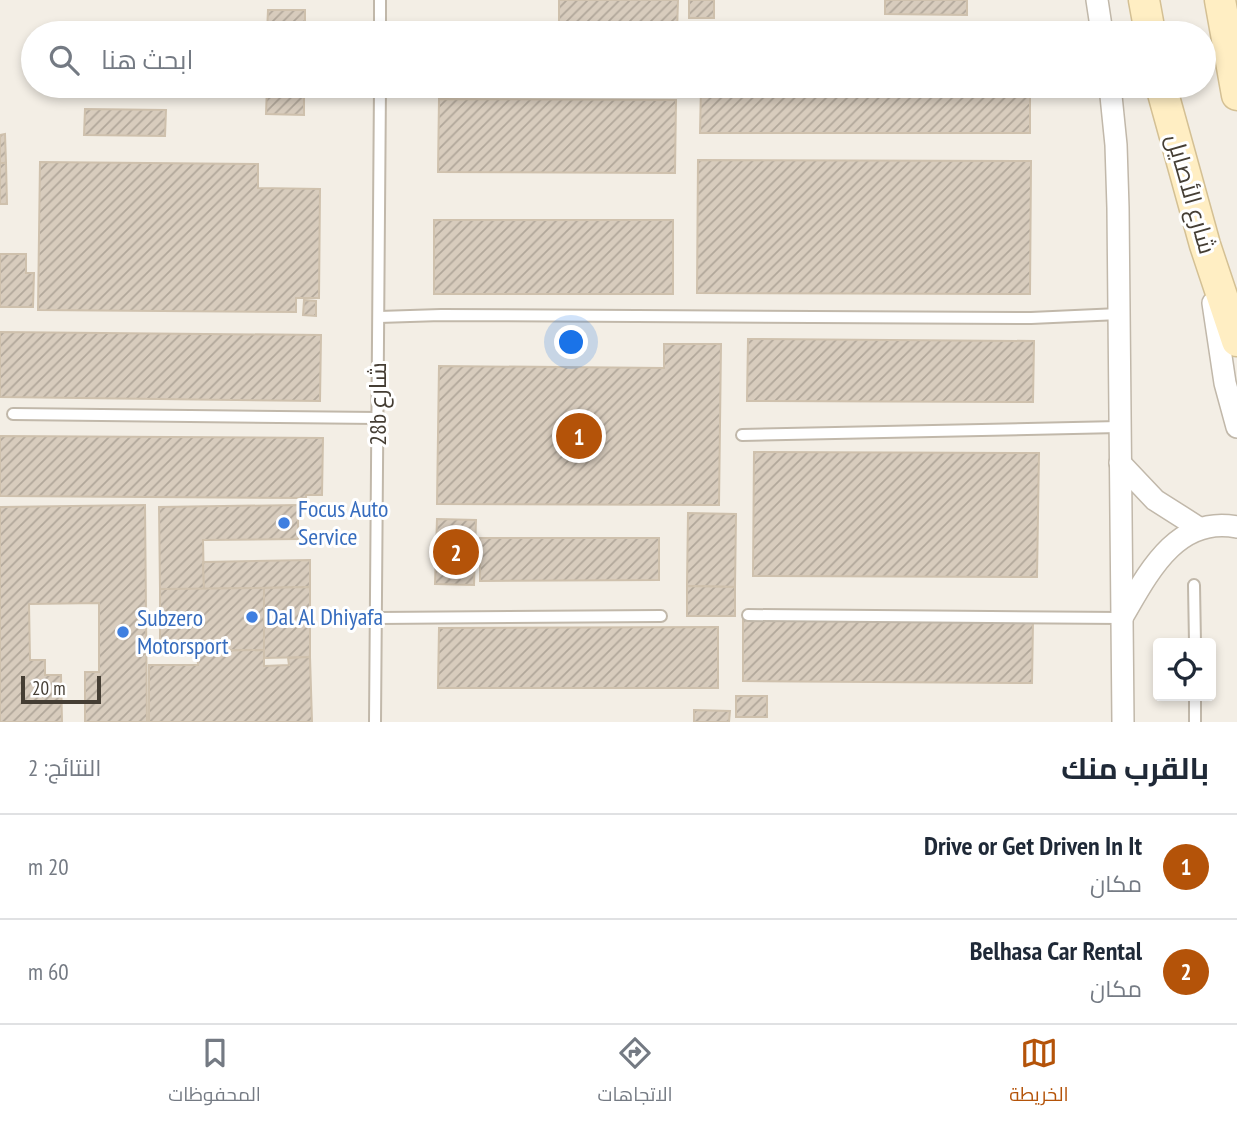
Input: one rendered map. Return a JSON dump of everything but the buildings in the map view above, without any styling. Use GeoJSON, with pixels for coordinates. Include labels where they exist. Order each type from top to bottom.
{"type":"FeatureCollection","features":[{"type":"Feature","properties":{"kind":"main road"},"geometry":{"type":"LineString","coordinates":[[1144,0],[1148,21]]}},
{"type":"Feature","properties":{"kind":"main road"},"geometry":{"type":"LineString","coordinates":[[1220,0],[1237,95]]}},
{"type":"Feature","properties":{"kind":"main road","name":"شارع الأصايل"},"geometry":{"type":"LineString","coordinates":[[1164,98],[1205,245],[1237,341]]}},
{"type":"Feature","properties":{"kind":"street"},"geometry":{"type":"LineString","coordinates":[[1097,0],[1100,21]]}},
{"type":"Feature","properties":{"kind":"street"},"geometry":{"type":"LineString","coordinates":[[1111,98],[1116,145],[1123,722]]}},
{"type":"Feature","properties":{"kind":"street"},"geometry":{"type":"LineString","coordinates":[[1205,245],[1225,383],[1237,427]]}},
{"type":"Feature","properties":{"kind":"street"},"geometry":{"type":"LineString","coordinates":[[1120,463],[1155,500],[1199,528]]}},
{"type":"Feature","properties":{"kind":"street"},"geometry":{"type":"LineString","coordinates":[[1122,618],[1155,565],[1182,538],[1199,528],[1214,525],[1237,527]]}},
{"type":"Feature","properties":{"kind":"lane"},"geometry":{"type":"LineString","coordinates":[[380,0],[380,21]]}},
{"type":"Feature","properties":{"kind":"lane","name":"28b شارع"},"geometry":{"type":"LineString","coordinates":[[375,722],[380,98]]}},
{"type":"Feature","properties":{"kind":"lane"},"geometry":{"type":"LineString","coordinates":[[379,317],[1031,318],[1119,314]]}},
{"type":"Feature","properties":{"kind":"lane"},"geometry":{"type":"LineString","coordinates":[[13,414],[378,418]]}},
{"type":"Feature","properties":{"kind":"lane"},"geometry":{"type":"LineString","coordinates":[[742,435],[1119,427]]}},
{"type":"Feature","properties":{"kind":"lane"},"geometry":{"type":"LineString","coordinates":[[1195,585],[1195,638]]}},
{"type":"Feature","properties":{"kind":"lane"},"geometry":{"type":"LineString","coordinates":[[748,615],[1122,618]]}},
{"type":"Feature","properties":{"kind":"lane"},"geometry":{"type":"LineString","coordinates":[[377,618],[661,616]]}},
{"type":"Feature","properties":{"kind":"lane"},"geometry":{"type":"LineString","coordinates":[[1195,701],[1195,722]]}},
{"type":"Feature","properties":{"kind":"place","name":"Drive or Get Driven In It"},"geometry":{"type":"Point","coordinates":[579,436]}},
{"type":"Feature","properties":{"kind":"place","name":"Focus Auto Service"},"geometry":{"type":"Point","coordinates":[284,523]}},
{"type":"Feature","properties":{"kind":"place","name":"Belhasa Car Rental"},"geometry":{"type":"Point","coordinates":[456,552]}},
{"type":"Feature","properties":{"kind":"place","name":"Dal Al Dhiyafa"},"geometry":{"type":"Point","coordinates":[252,617]}},
{"type":"Feature","properties":{"kind":"place","name":"Subzero Motorsport"},"geometry":{"type":"Point","coordinates":[123,632]}}]}
